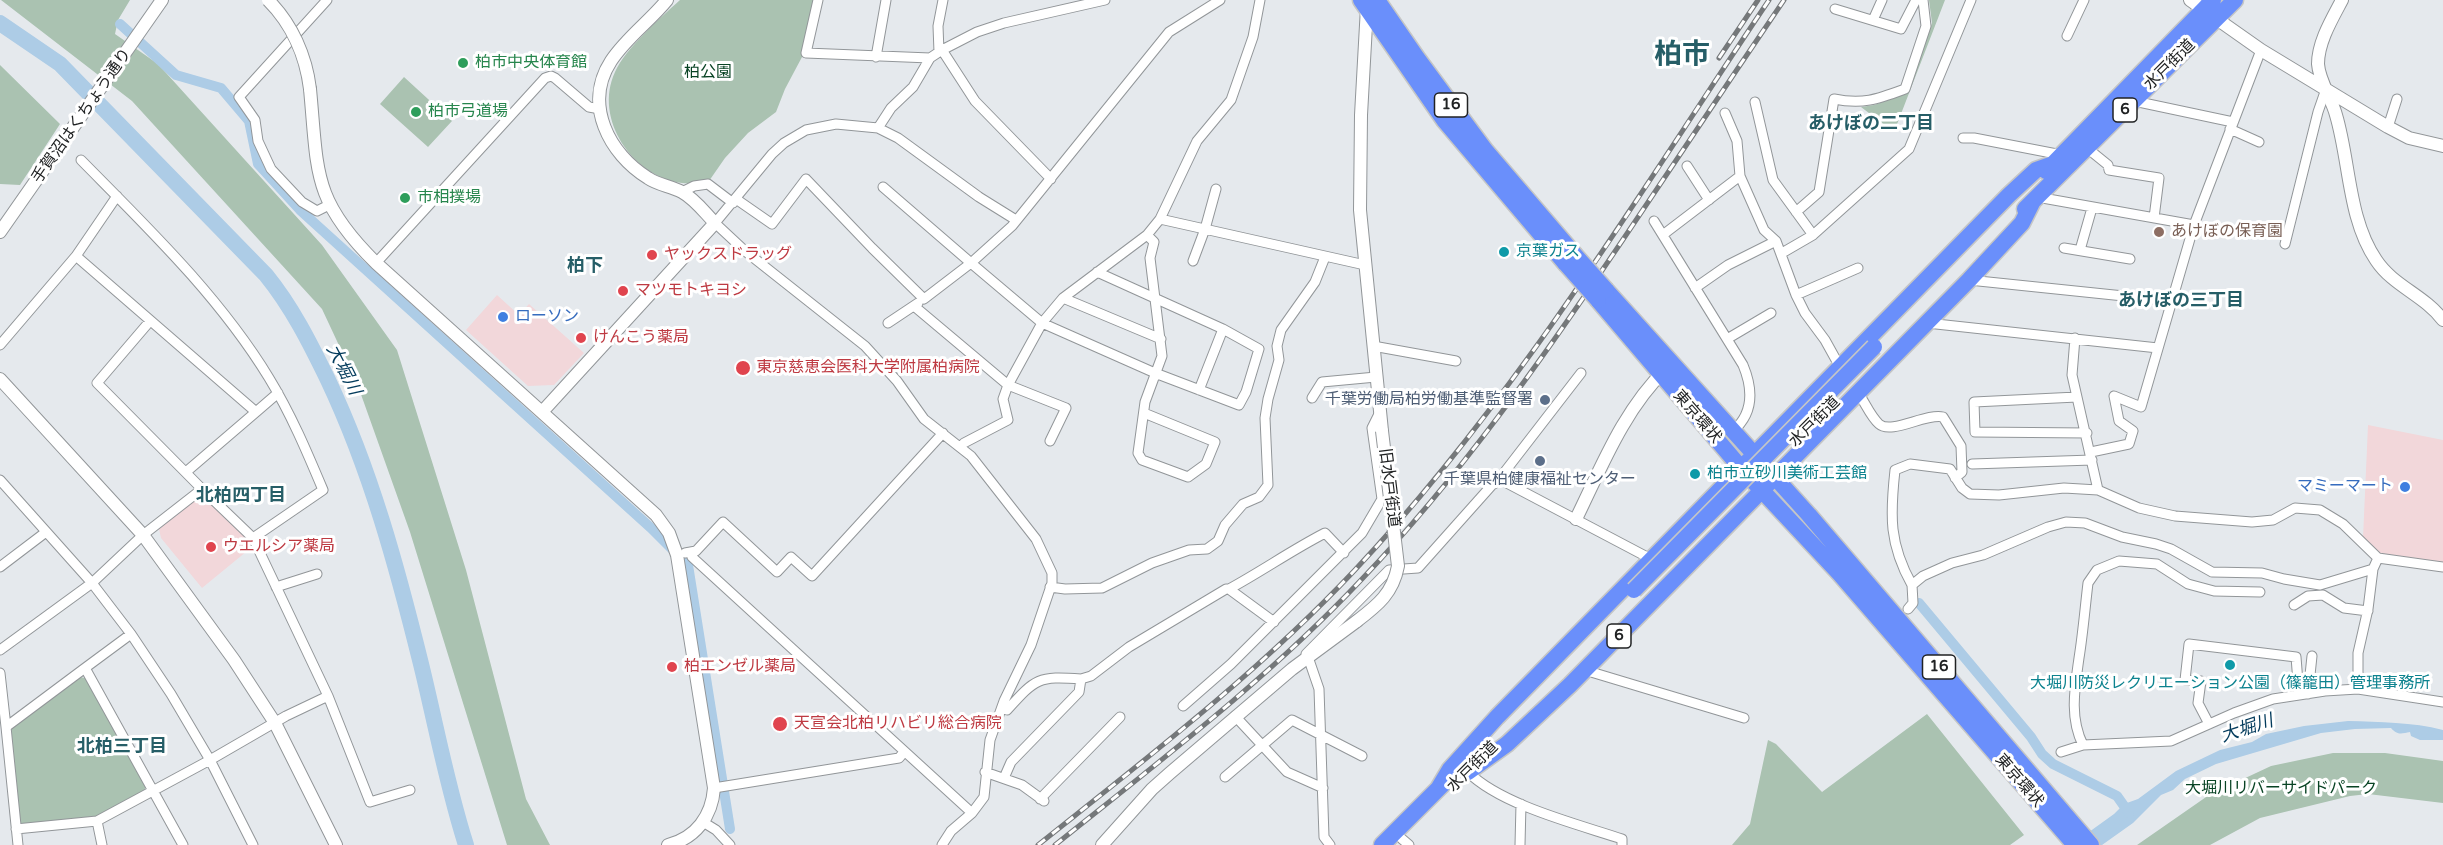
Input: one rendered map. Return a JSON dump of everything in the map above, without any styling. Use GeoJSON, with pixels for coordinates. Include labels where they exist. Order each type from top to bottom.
{"type":"FeatureCollection","features":[{"type":"Feature","properties":{"kind":"highway","name":"水戸街道"},"geometry":{"type":"LineString","coordinates":[[1402,843],[1638,594],[1877,351],[2206,7],[2235,0]]}},
{"type":"Feature","properties":{"kind":"highway","name":"東京環状"},"geometry":{"type":"LineString","coordinates":[[1368,2],[1416,58],[1570,259],[1666,370],[1741,468],[1839,573],[2065,824],[2091,845]]}},
{"type":"Feature","properties":{"kind":"highway","name":"水戸街道"},"geometry":{"type":"LineString","coordinates":[[1877,351],[2134,101],[2206,7]]}},
{"type":"Feature","properties":{"kind":"highway"},"geometry":{"type":"LineString","coordinates":[[1741,468],[2009,195],[2036,170],[2058,160]]}},
{"type":"Feature","properties":{"kind":"highway"},"geometry":{"type":"LineString","coordinates":[[1762,490],[1969,280],[2022,223],[2035,199]]}},
{"type":"Feature","properties":{"kind":"highway","name":"東京環状"},"geometry":{"type":"LineString","coordinates":[[1666,370],[1733,431],[1774,477],[2065,824],[2075,845]]}},
{"type":"Feature","properties":{"kind":"highway","name":"6"},"geometry":{"type":"LineString","coordinates":[[1438,789],[1450,769],[1497,717],[1741,468]]}},
{"type":"Feature","properties":{"kind":"highway","name":"6"},"geometry":{"type":"LineString","coordinates":[[1468,772],[1507,744],[1587,668],[1762,490]]}},
{"type":"Feature","properties":{"kind":"highway","name":"水戸街道"},"geometry":{"type":"LineString","coordinates":[[1382,845],[1638,594]]}},
{"type":"Feature","properties":{"kind":"street","name":"手賀沼はくちょう通り"},"geometry":{"type":"LineString","coordinates":[[0,232],[162,0]]}},
{"type":"Feature","properties":{"kind":"street"},"geometry":{"type":"LineString","coordinates":[[268,0],[282,15],[296,40],[305,64],[310,89],[315,160],[319,179],[329,205],[348,234],[376,263],[661,521],[673,542],[677,555],[714,788],[712,804],[703,822],[687,839],[668,845]]}},
{"type":"Feature","properties":{"kind":"street"},"geometry":{"type":"LineString","coordinates":[[327,0],[239,97],[255,120],[258,141],[271,169],[302,202],[317,211],[329,205]]}},
{"type":"Feature","properties":{"kind":"street"},"geometry":{"type":"LineString","coordinates":[[667,0],[613,58],[602,83],[600,109],[604,129],[620,156],[650,180],[682,192],[745,250],[865,346],[897,381],[924,419],[971,456],[1036,539],[1052,573],[1050,587],[1031,645],[990,740],[984,796],[972,813],[957,825],[942,845]]}},
{"type":"Feature","properties":{"kind":"street"},"geometry":{"type":"LineString","coordinates":[[818,0],[806,53],[930,58]]}},
{"type":"Feature","properties":{"kind":"street"},"geometry":{"type":"LineString","coordinates":[[876,57],[886,0]]}},
{"type":"Feature","properties":{"kind":"street"},"geometry":{"type":"LineString","coordinates":[[944,0],[938,26],[940,51],[975,101],[1051,178]]}},
{"type":"Feature","properties":{"kind":"street"},"geometry":{"type":"LineString","coordinates":[[878,128],[891,108],[913,87],[930,58],[940,51],[977,32],[1004,23],[1105,0]]}},
{"type":"Feature","properties":{"kind":"street"},"geometry":{"type":"LineString","coordinates":[[888,323],[971,263],[1005,233],[1169,32],[1220,0]]}},
{"type":"Feature","properties":{"kind":"street"},"geometry":{"type":"LineString","coordinates":[[961,447],[964,443],[1008,420],[1003,399],[1008,385],[1042,323],[1063,298],[1147,235],[1160,219],[1197,141],[1231,100],[1253,37],[1260,0]]}},
{"type":"Feature","properties":{"kind":"street"},"geometry":{"type":"LineString","coordinates":[[1873,20],[1882,0]]}},
{"type":"Feature","properties":{"kind":"street"},"geometry":{"type":"LineString","coordinates":[[1835,9],[1902,29],[1916,0]]}},
{"type":"Feature","properties":{"kind":"street"},"geometry":{"type":"LineString","coordinates":[[1796,212],[1820,192],[1833,99],[1853,103],[1873,100],[1905,88],[1926,26],[1923,0]]}},
{"type":"Feature","properties":{"kind":"street"},"geometry":{"type":"LineString","coordinates":[[1782,253],[1813,235],[1909,149],[1971,0]]}},
{"type":"Feature","properties":{"kind":"street"},"geometry":{"type":"LineString","coordinates":[[2067,36],[2084,0]]}},
{"type":"Feature","properties":{"kind":"street"},"geometry":{"type":"LineString","coordinates":[[2342,0],[2325,33],[2318,65],[2337,118],[2359,222],[2369,248],[2389,276],[2423,299],[2443,321]]}},
{"type":"Feature","properties":{"kind":"street","name":"旧水戸街道"},"geometry":{"type":"LineString","coordinates":[[1102,845],[1152,789],[1292,669],[1388,595],[1396,578],[1398,566],[1379,414],[1360,210],[1360,155],[1368,2]]}},
{"type":"Feature","properties":{"kind":"street"},"geometry":{"type":"LineString","coordinates":[[2206,7],[2261,50],[2388,127],[2409,138],[2443,146]]}},
{"type":"Feature","properties":{"kind":"street"},"geometry":{"type":"LineString","coordinates":[[1972,464],[2091,456],[2128,444],[2133,431],[2119,421],[2114,396],[2141,407],[2194,225],[2261,50]]}},
{"type":"Feature","properties":{"kind":"street"},"geometry":{"type":"LineString","coordinates":[[376,263],[544,78],[551,76],[555,78],[589,107],[600,109]]}},
{"type":"Feature","properties":{"kind":"street"},"geometry":{"type":"LineString","coordinates":[[2285,244],[2318,112],[2326,89]]}},
{"type":"Feature","properties":{"kind":"street"},"geometry":{"type":"LineString","coordinates":[[2388,127],[2397,99]]}},
{"type":"Feature","properties":{"kind":"street"},"geometry":{"type":"LineString","coordinates":[[2134,101],[2231,126],[2259,142]]}},
{"type":"Feature","properties":{"kind":"street"},"geometry":{"type":"LineString","coordinates":[[1755,102],[1773,180],[1813,235]]}},
{"type":"Feature","properties":{"kind":"street"},"geometry":{"type":"LineString","coordinates":[[1725,113],[1737,141],[1740,176],[1764,230],[1776,241],[1805,313],[1825,340],[1840,367]]}},
{"type":"Feature","properties":{"kind":"street"},"geometry":{"type":"LineString","coordinates":[[542,412],[715,223],[772,154],[797,134],[836,124],[878,128],[898,138],[979,197],[1016,220]]}},
{"type":"Feature","properties":{"kind":"street"},"geometry":{"type":"LineString","coordinates":[[1963,138],[1974,138],[2058,160]]}},
{"type":"Feature","properties":{"kind":"street"},"geometry":{"type":"LineString","coordinates":[[2087,148],[2108,165],[2109,170],[2159,178],[2154,218]]}},
{"type":"Feature","properties":{"kind":"street"},"geometry":{"type":"LineString","coordinates":[[81,160],[117,196],[229,319],[278,393],[323,490],[253,538]]}},
{"type":"Feature","properties":{"kind":"street"},"geometry":{"type":"LineString","coordinates":[[1687,166],[1709,200]]}},
{"type":"Feature","properties":{"kind":"street"},"geometry":{"type":"LineString","coordinates":[[1664,234],[1740,176]]}},
{"type":"Feature","properties":{"kind":"street"},"geometry":{"type":"LineString","coordinates":[[682,192],[694,186],[708,184],[772,224],[806,178],[924,299]]}},
{"type":"Feature","properties":{"kind":"street"},"geometry":{"type":"LineString","coordinates":[[883,187],[1042,323],[1155,373],[1239,405],[1246,392],[1259,349],[1223,329],[1097,272]]}},
{"type":"Feature","properties":{"kind":"street"},"geometry":{"type":"LineString","coordinates":[[1193,261],[1216,189]]}},
{"type":"Feature","properties":{"kind":"street"},"geometry":{"type":"LineString","coordinates":[[0,345],[76,256],[117,196]]}},
{"type":"Feature","properties":{"kind":"street"},"geometry":{"type":"LineString","coordinates":[[2035,199],[2194,225]]}},
{"type":"Feature","properties":{"kind":"street"},"geometry":{"type":"LineString","coordinates":[[2080,250],[2092,208]]}},
{"type":"Feature","properties":{"kind":"street"},"geometry":{"type":"LineString","coordinates":[[1160,219],[1365,265]]}},
{"type":"Feature","properties":{"kind":"street"},"geometry":{"type":"LineString","coordinates":[[1654,221],[1743,365],[1751,394],[1745,419],[1733,431]]}},
{"type":"Feature","properties":{"kind":"street"},"geometry":{"type":"LineString","coordinates":[[1144,413],[1215,442],[1206,464],[1188,477],[1142,460],[1138,453],[1145,402],[1162,356],[1150,258],[1154,242],[1147,235]]}},
{"type":"Feature","properties":{"kind":"street"},"geometry":{"type":"LineString","coordinates":[[1695,288],[1728,265],[1776,241]]}},
{"type":"Feature","properties":{"kind":"street"},"geometry":{"type":"LineString","coordinates":[[2064,248],[2130,259]]}},
{"type":"Feature","properties":{"kind":"street"},"geometry":{"type":"LineString","coordinates":[[76,256],[256,412]]}},
{"type":"Feature","properties":{"kind":"street"},"geometry":{"type":"LineString","coordinates":[[1050,587],[1102,588],[1152,563],[1189,550],[1207,549],[1218,541],[1225,525],[1243,504],[1259,497],[1268,485],[1265,418],[1279,360],[1277,346],[1281,330],[1314,282],[1325,257]]}},
{"type":"Feature","properties":{"kind":"street"},"geometry":{"type":"LineString","coordinates":[[1796,295],[1858,268]]}},
{"type":"Feature","properties":{"kind":"street"},"geometry":{"type":"LineString","coordinates":[[1969,280],[2172,301]]}},
{"type":"Feature","properties":{"kind":"street"},"geometry":{"type":"LineString","coordinates":[[1063,298],[1161,339]]}},
{"type":"Feature","properties":{"kind":"street"},"geometry":{"type":"LineString","coordinates":[[914,306],[1008,385],[1066,408],[1050,441]]}},
{"type":"Feature","properties":{"kind":"street"},"geometry":{"type":"LineString","coordinates":[[1727,339],[1772,313]]}},
{"type":"Feature","properties":{"kind":"street"},"geometry":{"type":"LineString","coordinates":[[150,321],[97,383],[253,538],[328,696],[370,802],[410,790]]}},
{"type":"Feature","properties":{"kind":"street"},"geometry":{"type":"LineString","coordinates":[[1927,323],[2158,348]]}},
{"type":"Feature","properties":{"kind":"street"},"geometry":{"type":"LineString","coordinates":[[1199,390],[1223,329]]}},
{"type":"Feature","properties":{"kind":"street"},"geometry":{"type":"LineString","coordinates":[[2075,338],[2072,375],[2098,490]]}},
{"type":"Feature","properties":{"kind":"street"},"geometry":{"type":"LineString","coordinates":[[1373,346],[1456,361]]}},
{"type":"Feature","properties":{"kind":"street"},"geometry":{"type":"LineString","coordinates":[[1576,519],[1604,461],[1638,400],[1666,370]]}},
{"type":"Feature","properties":{"kind":"street"},"geometry":{"type":"LineString","coordinates":[[1502,480],[1503,474],[1581,373]]}},
{"type":"Feature","properties":{"kind":"street"},"geometry":{"type":"LineString","coordinates":[[1312,398],[1322,382],[1376,377]]}},
{"type":"Feature","properties":{"kind":"street"},"geometry":{"type":"LineString","coordinates":[[0,378],[142,535],[234,660],[275,723],[336,845]]}},
{"type":"Feature","properties":{"kind":"street"},"geometry":{"type":"LineString","coordinates":[[186,472],[278,393]]}},
{"type":"Feature","properties":{"kind":"street"},"geometry":{"type":"LineString","coordinates":[[1858,393],[1878,424],[1884,428],[1934,415],[1942,417],[1961,447],[1962,472],[1955,477]]}},
{"type":"Feature","properties":{"kind":"street"},"geometry":{"type":"LineString","coordinates":[[2077,396],[1974,402],[1975,432],[2086,433]]}},
{"type":"Feature","properties":{"kind":"street"},"geometry":{"type":"LineString","coordinates":[[1183,706],[1362,534],[1382,499],[1372,428],[1379,414]]}},
{"type":"Feature","properties":{"kind":"street"},"geometry":{"type":"LineString","coordinates":[[677,555],[696,551],[723,522],[777,572],[791,557],[813,576],[943,434]]}},
{"type":"Feature","properties":{"kind":"street"},"geometry":{"type":"LineString","coordinates":[[1908,609],[1913,603],[1912,585],[1905,573],[1891,523],[1895,470],[1910,464],[1950,469],[1962,488],[1970,494],[1999,495],[2064,488],[2098,490],[2139,508],[2175,516],[2252,522],[2273,520],[2295,508],[2320,510],[2343,524],[2378,558],[2443,567]]}},
{"type":"Feature","properties":{"kind":"street"},"geometry":{"type":"LineString","coordinates":[[0,480],[92,583],[130,634],[171,694],[210,760],[253,845]]}},
{"type":"Feature","properties":{"kind":"street"},"geometry":{"type":"LineString","coordinates":[[1502,480],[1651,559]]}},
{"type":"Feature","properties":{"kind":"street"},"geometry":{"type":"LineString","coordinates":[[1292,669],[1389,570],[1418,568],[1492,485],[1502,480]]}},
{"type":"Feature","properties":{"kind":"street"},"geometry":{"type":"LineString","coordinates":[[0,650],[92,583],[142,535],[202,489]]}},
{"type":"Feature","properties":{"kind":"street"},"geometry":{"type":"LineString","coordinates":[[1912,585],[1923,576],[1952,563],[1983,555],[2048,527],[2066,522],[2085,523],[2122,537],[2157,544],[2171,549],[2212,572],[2262,573],[2320,585],[2373,569]]}},
{"type":"Feature","properties":{"kind":"street"},"geometry":{"type":"LineString","coordinates":[[0,567],[46,532]]}},
{"type":"Feature","properties":{"kind":"street"},"geometry":{"type":"LineString","coordinates":[[1002,708],[1007,710],[1032,685],[1044,678],[1081,679],[1091,676],[1129,647],[1325,533],[1344,553]]}},
{"type":"Feature","properties":{"kind":"street"},"geometry":{"type":"LineString","coordinates":[[691,552],[692,557],[972,813]]}},
{"type":"Feature","properties":{"kind":"street"},"geometry":{"type":"LineString","coordinates":[[2358,689],[2358,653],[2368,611],[2373,569],[2378,558]]}},
{"type":"Feature","properties":{"kind":"street"},"geometry":{"type":"LineString","coordinates":[[2083,745],[2078,735],[2074,713],[2075,677],[2088,583],[2097,570],[2119,561],[2157,564],[2188,584],[2214,591],[2260,592]]}},
{"type":"Feature","properties":{"kind":"street"},"geometry":{"type":"LineString","coordinates":[[276,587],[317,574]]}},
{"type":"Feature","properties":{"kind":"street"},"geometry":{"type":"LineString","coordinates":[[1229,589],[1274,621]]}},
{"type":"Feature","properties":{"kind":"street"},"geometry":{"type":"LineString","coordinates":[[2294,605],[2308,596],[2323,595],[2344,608],[2368,611]]}},
{"type":"Feature","properties":{"kind":"street"},"geometry":{"type":"LineString","coordinates":[[6,727],[130,634]]}},
{"type":"Feature","properties":{"kind":"street"},"geometry":{"type":"LineString","coordinates":[[2209,724],[2199,703],[2201,681],[2185,680],[2189,644],[2296,657],[2304,695]]}},
{"type":"Feature","properties":{"kind":"street"},"geometry":{"type":"LineString","coordinates":[[2304,695],[2312,656]]}},
{"type":"Feature","properties":{"kind":"street"},"geometry":{"type":"LineString","coordinates":[[1308,657],[1319,689],[1324,837],[1330,845]]}},
{"type":"Feature","properties":{"kind":"street"},"geometry":{"type":"LineString","coordinates":[[85,668],[183,845]]}},
{"type":"Feature","properties":{"kind":"street"},"geometry":{"type":"LineString","coordinates":[[1587,668],[1591,672],[1744,718]]}},
{"type":"Feature","properties":{"kind":"street"},"geometry":{"type":"LineString","coordinates":[[0,673],[18,845]]}},
{"type":"Feature","properties":{"kind":"street"},"geometry":{"type":"LineString","coordinates":[[1004,778],[1011,762],[1079,692],[1081,679]]}},
{"type":"Feature","properties":{"kind":"street"},"geometry":{"type":"LineString","coordinates":[[2061,752],[2083,745],[2171,741],[2273,699],[2358,689],[2443,702]]}},
{"type":"Feature","properties":{"kind":"street"},"geometry":{"type":"LineString","coordinates":[[16,829],[97,821],[328,696]]}},
{"type":"Feature","properties":{"kind":"street"},"geometry":{"type":"LineString","coordinates":[[1235,716],[1287,772],[1323,788]]}},
{"type":"Feature","properties":{"kind":"street"},"geometry":{"type":"LineString","coordinates":[[985,772],[1022,785],[1043,801],[1120,717]]}},
{"type":"Feature","properties":{"kind":"street"},"geometry":{"type":"LineString","coordinates":[[1225,777],[1292,720],[1362,756]]}},
{"type":"Feature","properties":{"kind":"street"},"geometry":{"type":"LineString","coordinates":[[714,788],[899,758],[904,752]]}},
{"type":"Feature","properties":{"kind":"street"},"geometry":{"type":"LineString","coordinates":[[1468,772],[1476,781],[1521,804],[1622,839],[1622,845]]}},
{"type":"Feature","properties":{"kind":"street"},"geometry":{"type":"LineString","coordinates":[[1520,845],[1521,804]]}},
{"type":"Feature","properties":{"kind":"street"},"geometry":{"type":"LineString","coordinates":[[97,821],[102,845]]}},
{"type":"Feature","properties":{"kind":"street"},"geometry":{"type":"LineString","coordinates":[[703,822],[716,830],[730,845]]}},
{"type":"Feature","properties":{"kind":"shaded area"},"geometry":{"type":"Polygon","coordinates":[[[497,295],[519,315],[529,304],[584,353],[554,385],[528,386],[466,330],[497,295]]]}},
{"type":"Feature","properties":{"kind":"shaded area"},"geometry":{"type":"Polygon","coordinates":[[[2368,425],[2443,440],[2443,562],[2382,557],[2363,538],[2368,425]]]}},
{"type":"Feature","properties":{"kind":"shaded area"},"geometry":{"type":"Polygon","coordinates":[[[198,494],[204,494],[252,547],[202,588],[161,538],[159,529],[198,494]]]}},
{"type":"Feature","properties":{"kind":"green space"},"geometry":{"type":"Polygon","coordinates":[[[1,0],[130,0],[118,20],[115,34],[158,64],[322,245],[397,350],[466,570],[526,799],[550,845],[507,845],[410,532],[358,386],[322,309],[132,101],[1,0]]]}},
{"type":"Feature","properties":{"kind":"green space","name":"柏公園"},"geometry":{"type":"Polygon","coordinates":[[[680,0],[814,0],[802,57],[776,112],[748,133],[725,158],[709,181],[692,183],[664,178],[648,170],[633,158],[622,143],[609,108],[610,90],[620,63],[644,34],[680,0]]]}},
{"type":"Feature","properties":{"kind":"green space"},"geometry":{"type":"Polygon","coordinates":[[[1929,0],[1945,0],[1894,132],[1861,107],[1906,94],[1910,90],[1932,23],[1929,0]]]}},
{"type":"Feature","properties":{"kind":"green space"},"geometry":{"type":"Polygon","coordinates":[[[0,65],[60,124],[20,185],[0,184],[0,65]]]}},
{"type":"Feature","properties":{"kind":"green space","name":"柏市弓道場"},"geometry":{"type":"Polygon","coordinates":[[[404,77],[452,121],[428,147],[380,104],[404,77]]]}},
{"type":"Feature","properties":{"kind":"green space"},"geometry":{"type":"Polygon","coordinates":[[[80,677],[85,678],[146,786],[144,791],[96,817],[23,825],[20,822],[10,731],[13,726],[80,677]]]}},
{"type":"Feature","properties":{"kind":"green space"},"geometry":{"type":"Polygon","coordinates":[[[1927,714],[2024,835],[2010,845],[1732,845],[1750,824],[1768,740],[1776,744],[1822,792],[1927,714]]]}},
{"type":"Feature","properties":{"kind":"green space","name":"大堀川リバーサイドパーク"},"geometry":{"type":"Polygon","coordinates":[[[2333,753],[2385,753],[2443,761],[2443,803],[2368,794],[2350,796],[2260,818],[2210,845],[2137,845],[2209,795],[2271,766],[2333,753]]]}},
{"type":"Feature","properties":{"kind":"water"},"geometry":{"type":"Polygon","coordinates":[[[2348,721],[2431,727],[2443,730],[2443,740],[2420,740],[2411,736],[2410,732],[2399,733],[2391,728],[2321,733],[2216,764],[2185,779],[2173,790],[2161,795],[2133,823],[2102,845],[2071,845],[2124,804],[2138,799],[2176,771],[2220,750],[2252,742],[2266,734],[2304,726],[2348,721]]]}},
{"type":"Feature","properties":{"kind":"waterway","name":"大堀川"},"geometry":{"type":"LineString","coordinates":[[0,23],[60,64],[266,275],[300,326],[343,414],[382,520],[412,628],[447,778],[466,845]]}},
{"type":"Feature","properties":{"kind":"waterway"},"geometry":{"type":"LineString","coordinates":[[120,24],[176,75],[221,88],[249,121],[258,164],[300,210],[651,528],[688,565],[730,829]]}},
{"type":"Feature","properties":{"kind":"waterway"},"geometry":{"type":"LineString","coordinates":[[1919,603],[2031,737],[2042,754],[2053,764],[2117,796],[2129,813]]}},
{"type":"Feature","properties":{"kind":"railway"},"geometry":{"type":"LineString","coordinates":[[1719,58],[1758,0]]}},
{"type":"Feature","properties":{"kind":"railway"},"geometry":{"type":"LineString","coordinates":[[1038,845],[1241,680],[1354,571],[1413,505],[1469,437],[1573,294],[1769,0]]}},
{"type":"Feature","properties":{"kind":"railway"},"geometry":{"type":"LineString","coordinates":[[1055,845],[1174,750],[1290,650],[1362,579],[1433,500],[1498,417],[1590,288],[1784,0]]}},
{"type":"Feature","properties":{"kind":"place","name":"柏市中央体育館"},"geometry":{"type":"Point","coordinates":[463,63]}},
{"type":"Feature","properties":{"kind":"place","name":"柏市弓道場"},"geometry":{"type":"Point","coordinates":[416,112]}},
{"type":"Feature","properties":{"kind":"place","name":"市相撲場"},"geometry":{"type":"Point","coordinates":[405,198]}},
{"type":"Feature","properties":{"kind":"place","name":"あけぼの保育園"},"geometry":{"type":"Point","coordinates":[2159,232]}},
{"type":"Feature","properties":{"kind":"place","name":"京葉ガス"},"geometry":{"type":"Point","coordinates":[1504,252]}},
{"type":"Feature","properties":{"kind":"place","name":"ヤックスドラッグ"},"geometry":{"type":"Point","coordinates":[652,255]}},
{"type":"Feature","properties":{"kind":"place","name":"マツモトキヨシ"},"geometry":{"type":"Point","coordinates":[623,291]}},
{"type":"Feature","properties":{"kind":"place","name":"ローソン"},"geometry":{"type":"Point","coordinates":[503,317]}},
{"type":"Feature","properties":{"kind":"place","name":"けんこう薬局"},"geometry":{"type":"Point","coordinates":[581,338]}},
{"type":"Feature","properties":{"kind":"place","name":"東京慈恵会医科大学附属柏病院"},"geometry":{"type":"Point","coordinates":[743,368]}},
{"type":"Feature","properties":{"kind":"place","name":"千葉労働局柏労働基準監督署"},"geometry":{"type":"Point","coordinates":[1545,400]}},
{"type":"Feature","properties":{"kind":"place","name":"千葉県柏健康福祉センター"},"geometry":{"type":"Point","coordinates":[1540,461]}},
{"type":"Feature","properties":{"kind":"place","name":"柏市立砂川美術工芸館"},"geometry":{"type":"Point","coordinates":[1695,474]}},
{"type":"Feature","properties":{"kind":"place","name":"マミーマート"},"geometry":{"type":"Point","coordinates":[2405,487]}},
{"type":"Feature","properties":{"kind":"place","name":"ウエルシア薬局"},"geometry":{"type":"Point","coordinates":[211,547]}},
{"type":"Feature","properties":{"kind":"place","name":"大堀川防災レクリエーション公園（篠籠田）管理事務所"},"geometry":{"type":"Point","coordinates":[2230,665]}},
{"type":"Feature","properties":{"kind":"place","name":"柏エンゼル薬局"},"geometry":{"type":"Point","coordinates":[672,667]}},
{"type":"Feature","properties":{"kind":"place","name":"天宣会北柏リハビリ総合病院"},"geometry":{"type":"Point","coordinates":[780,724]}},
{"type":"Feature","properties":{"kind":"district","name":"柏市"},"geometry":{"type":"Point","coordinates":[1682,56]}},
{"type":"Feature","properties":{"kind":"district","name":"あけぼの二丁目"},"geometry":{"type":"Point","coordinates":[1871,124]}},
{"type":"Feature","properties":{"kind":"district","name":"柏下"},"geometry":{"type":"Point","coordinates":[585,266]}},
{"type":"Feature","properties":{"kind":"district","name":"あけぼの三丁目"},"geometry":{"type":"Point","coordinates":[2181,301]}},
{"type":"Feature","properties":{"kind":"district","name":"北柏四丁目"},"geometry":{"type":"Point","coordinates":[241,496]}},
{"type":"Feature","properties":{"kind":"district","name":"北柏三丁目"},"geometry":{"type":"Point","coordinates":[122,747]}}]}
